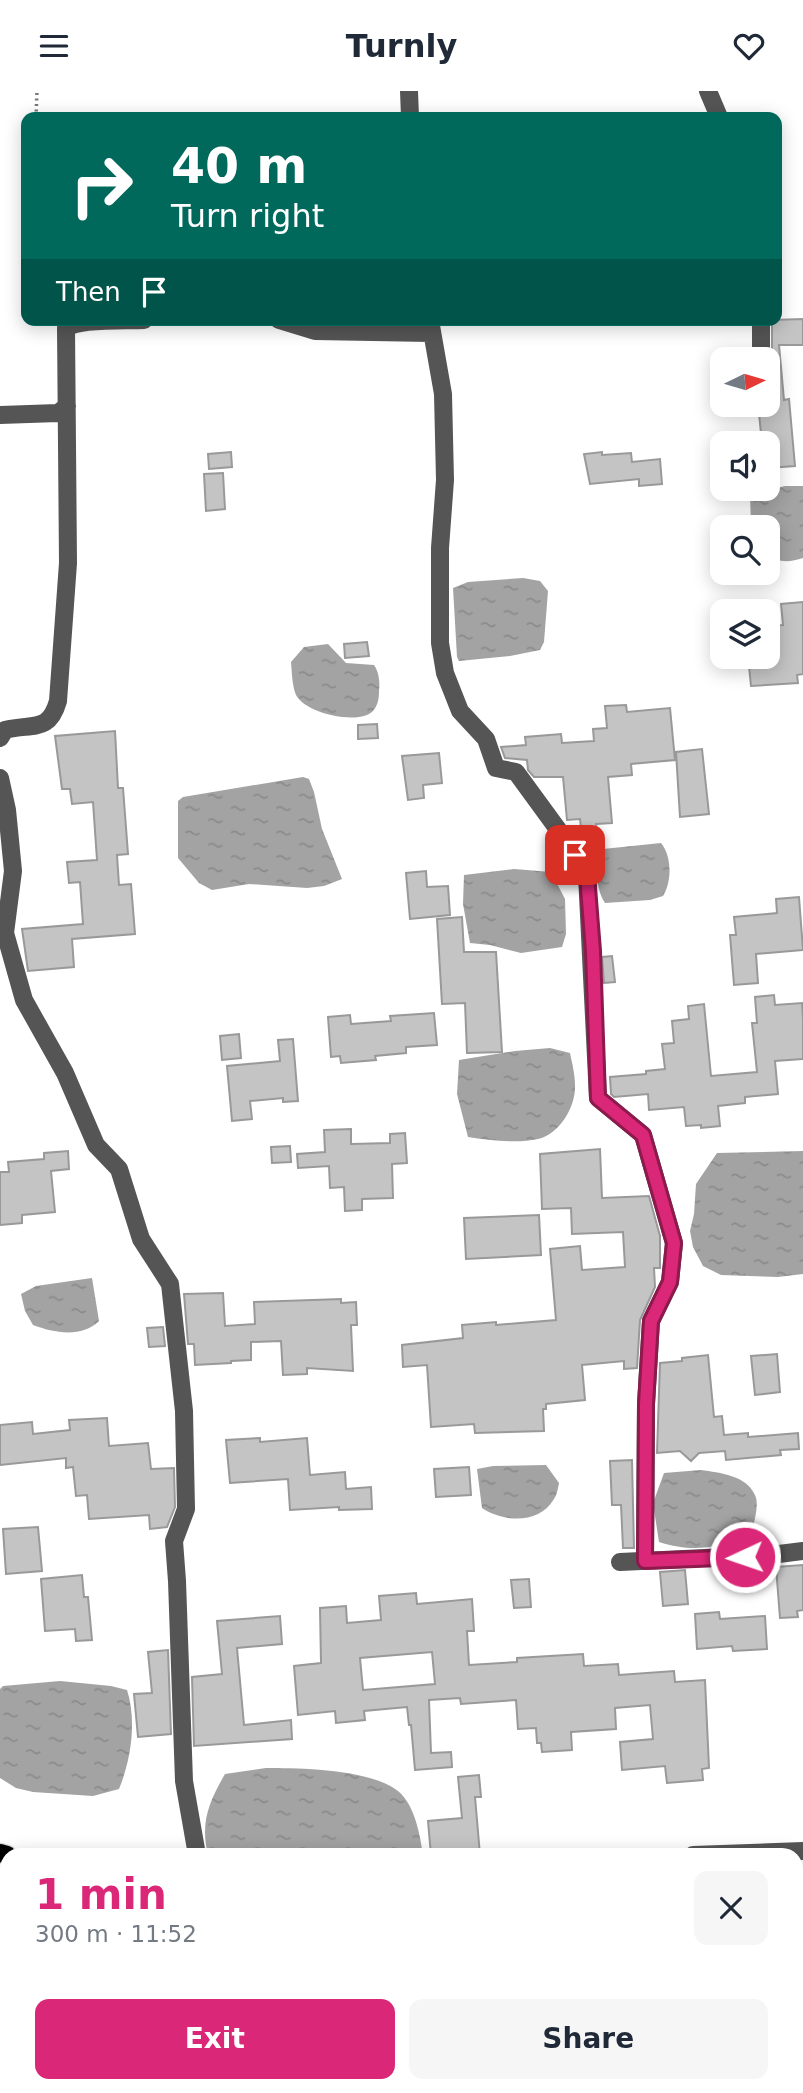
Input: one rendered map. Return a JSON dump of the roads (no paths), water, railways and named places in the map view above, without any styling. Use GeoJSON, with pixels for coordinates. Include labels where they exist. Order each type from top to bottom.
{"type":"FeatureCollection","features":[{"type":"Feature","properties":{"kind":"street"},"geometry":{"type":"LineString","coordinates":[[409,91],[410,112]]}},
{"type":"Feature","properties":{"kind":"street"},"geometry":{"type":"LineString","coordinates":[[708,91],[717,112]]}},
{"type":"Feature","properties":{"kind":"street"},"geometry":{"type":"LineString","coordinates":[[0,738],[5,730],[44,724],[54,716],[58,701],[68,563],[66,328],[69,326]]}},
{"type":"Feature","properties":{"kind":"street"},"geometry":{"type":"LineString","coordinates":[[299,326],[315,331],[431,327],[443,394],[445,480],[440,643],[444,673],[460,711],[486,739],[495,768],[516,772],[562,835],[587,875],[593,951],[598,1098],[643,1135],[674,1243],[670,1282],[651,1321],[646,1404],[645,1561]]}},
{"type":"Feature","properties":{"kind":"street"},"geometry":{"type":"LineString","coordinates":[[761,326],[761,347]]}},
{"type":"Feature","properties":{"kind":"street"},"geometry":{"type":"LineString","coordinates":[[0,415],[58,412],[67,407]]}},
{"type":"Feature","properties":{"kind":"street"},"geometry":{"type":"LineString","coordinates":[[0,778],[7,810],[13,871],[5,933],[24,1000],[65,1073],[96,1145],[119,1169],[141,1239],[170,1284],[184,1411],[186,1509],[174,1541],[184,1781],[196,1848]]}},
{"type":"Feature","properties":{"kind":"street"},"geometry":{"type":"LineString","coordinates":[[620,1562],[803,1551]]}},
{"type":"Feature","properties":{"kind":"water"},"geometry":{"type":"Polygon","coordinates":[[[803,486],[803,558],[780,560],[780,515],[751,515],[750,501],[780,501],[780,487],[803,486]]]}},
{"type":"Feature","properties":{"kind":"water"},"geometry":{"type":"Polygon","coordinates":[[[523,578],[540,581],[548,591],[544,642],[540,650],[459,661],[453,588],[468,582],[523,578]]]}},
{"type":"Feature","properties":{"kind":"water"},"geometry":{"type":"Polygon","coordinates":[[[328,644],[346,663],[374,665],[379,688],[378,702],[372,712],[355,717],[331,715],[309,707],[296,695],[291,662],[304,647],[328,644]]]}},
{"type":"Feature","properties":{"kind":"water"},"geometry":{"type":"Polygon","coordinates":[[[303,777],[309,779],[314,792],[322,829],[342,879],[324,886],[307,888],[249,884],[212,890],[199,883],[178,858],[178,801],[183,797],[303,777]]]}},
{"type":"Feature","properties":{"kind":"water"},"geometry":{"type":"Polygon","coordinates":[[[661,843],[665,848],[670,869],[663,896],[650,900],[605,903],[597,879],[598,854],[603,849],[661,843]]]}},
{"type":"Feature","properties":{"kind":"water"},"geometry":{"type":"Polygon","coordinates":[[[514,869],[551,872],[565,899],[566,934],[562,947],[521,953],[470,943],[463,904],[464,875],[514,869]]]}},
{"type":"Feature","properties":{"kind":"water"},"geometry":{"type":"Polygon","coordinates":[[[550,1048],[570,1053],[574,1077],[573,1102],[560,1125],[538,1139],[503,1141],[468,1137],[457,1094],[459,1060],[550,1048]]]}},
{"type":"Feature","properties":{"kind":"water"},"geometry":{"type":"Polygon","coordinates":[[[803,1151],[803,1274],[778,1277],[721,1275],[703,1266],[693,1247],[690,1231],[696,1184],[717,1153],[803,1151]]]}},
{"type":"Feature","properties":{"kind":"water"},"geometry":{"type":"Polygon","coordinates":[[[92,1278],[99,1321],[76,1332],[50,1330],[33,1325],[25,1311],[21,1294],[36,1286],[92,1278]]]}},
{"type":"Feature","properties":{"kind":"water"},"geometry":{"type":"Polygon","coordinates":[[[546,1465],[559,1483],[554,1499],[539,1513],[520,1519],[500,1516],[482,1508],[477,1469],[546,1465]]]}},
{"type":"Feature","properties":{"kind":"water"},"geometry":{"type":"Polygon","coordinates":[[[701,1470],[732,1476],[751,1488],[757,1504],[752,1534],[728,1543],[695,1548],[659,1542],[653,1503],[664,1473],[701,1470]]]}},
{"type":"Feature","properties":{"kind":"water"},"geometry":{"type":"Polygon","coordinates":[[[60,1681],[127,1690],[132,1714],[131,1740],[127,1766],[119,1789],[93,1796],[33,1792],[16,1788],[0,1778],[0,1689],[3,1686],[60,1681]]]}},
{"type":"Feature","properties":{"kind":"water"},"geometry":{"type":"Polygon","coordinates":[[[266,1768],[335,1771],[370,1778],[398,1791],[404,1797],[416,1821],[422,1848],[207,1848],[205,1832],[208,1813],[225,1774],[266,1768]]]}}]}
